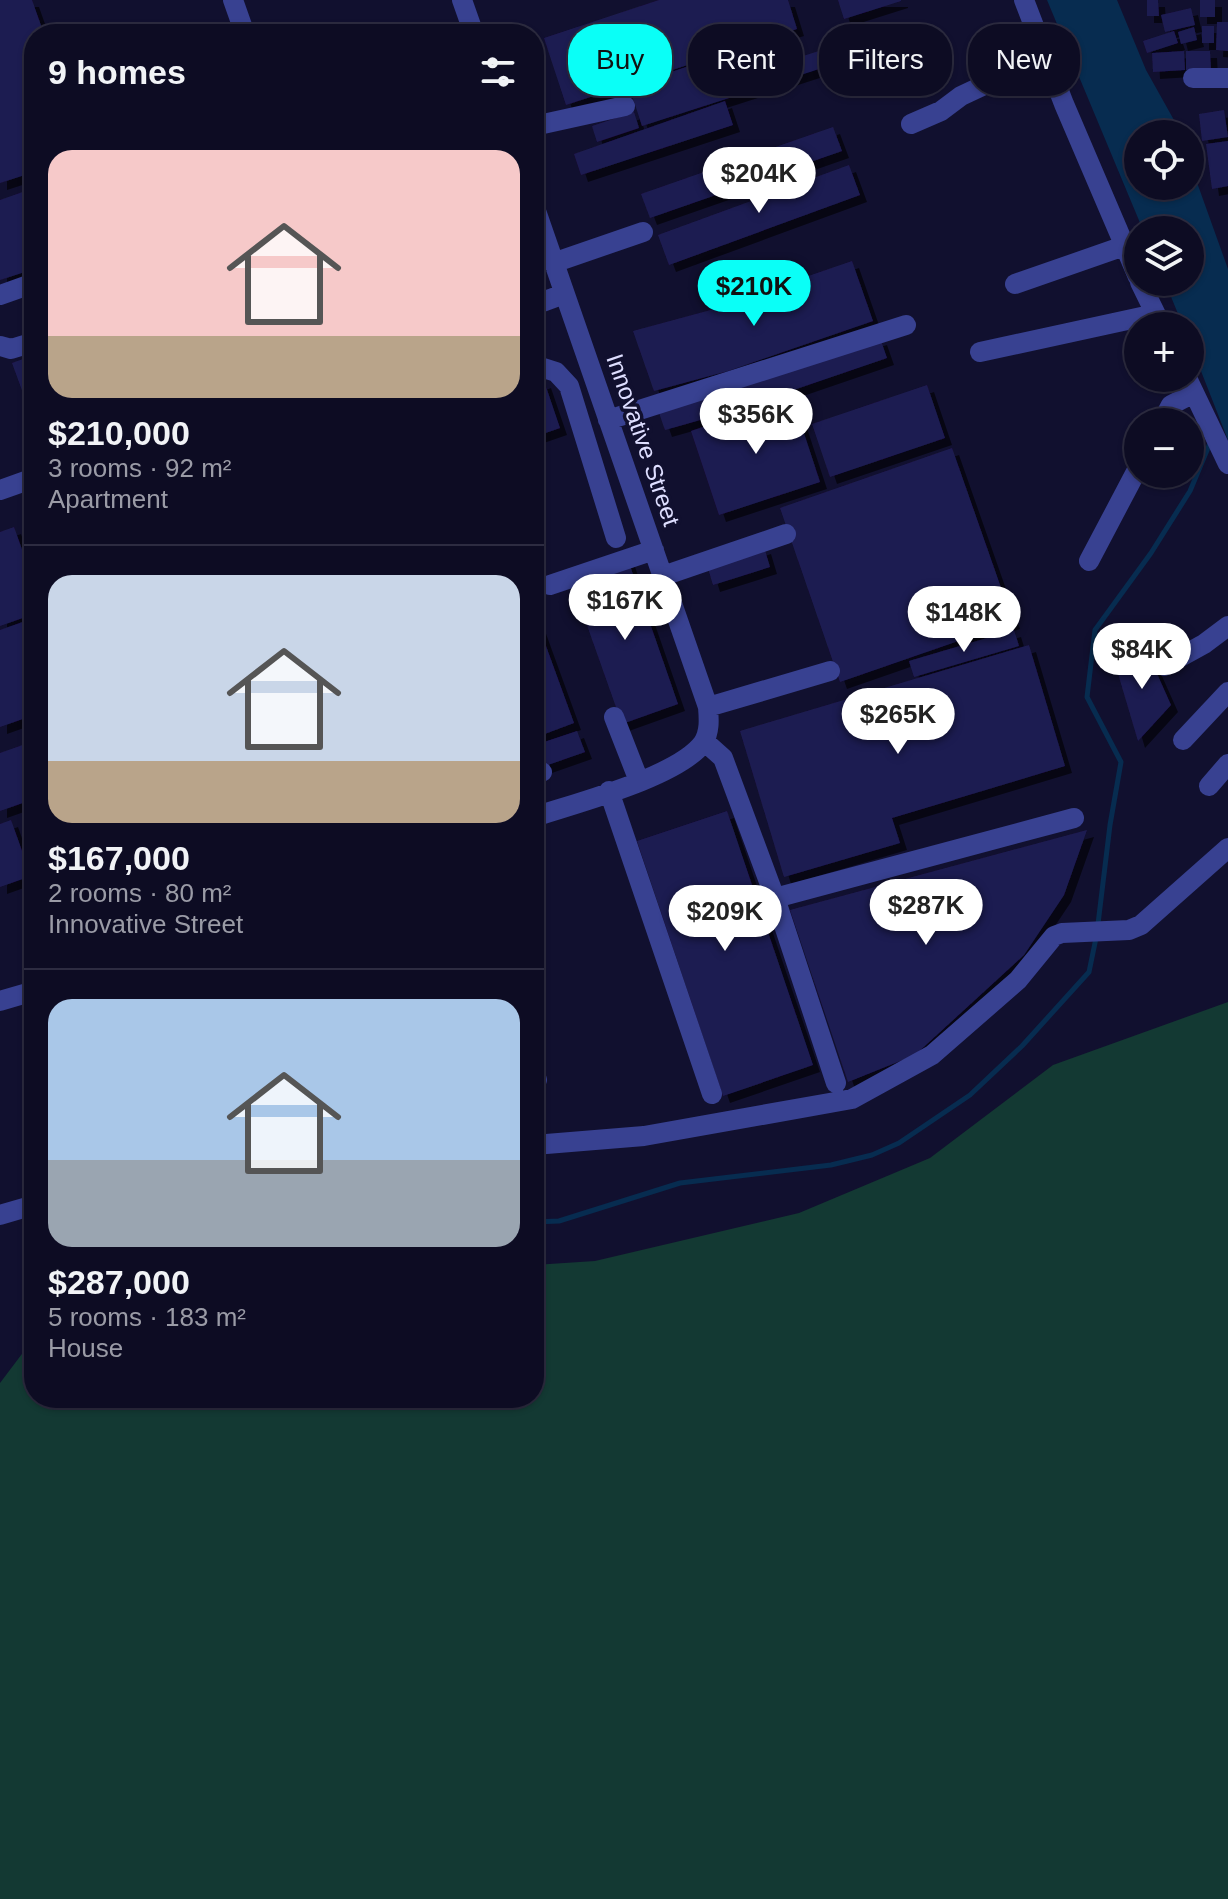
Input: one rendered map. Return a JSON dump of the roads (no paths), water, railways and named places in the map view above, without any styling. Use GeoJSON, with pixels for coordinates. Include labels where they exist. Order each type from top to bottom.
{"type":"FeatureCollection","features":[{"type":"Feature","properties":{"kind":"street"},"geometry":{"type":"LineString","coordinates":[[233,0],[241,24]]}},
{"type":"Feature","properties":{"kind":"street"},"geometry":{"type":"LineString","coordinates":[[462,0],[470,24]]}},
{"type":"Feature","properties":{"kind":"street"},"geometry":{"type":"LineString","coordinates":[[1024,0],[1033,24]]}},
{"type":"Feature","properties":{"kind":"street"},"geometry":{"type":"LineString","coordinates":[[1193,78],[1228,78]]}},
{"type":"Feature","properties":{"kind":"street"},"geometry":{"type":"LineString","coordinates":[[911,124],[930,117],[968,93]]}},
{"type":"Feature","properties":{"kind":"street"},"geometry":{"type":"LineString","coordinates":[[1015,284],[1124,246],[1062,96]]}},
{"type":"Feature","properties":{"kind":"street"},"geometry":{"type":"LineString","coordinates":[[544,124],[625,106]]}},
{"type":"Feature","properties":{"kind":"street"},"geometry":{"type":"LineString","coordinates":[[553,263],[643,232]]}},
{"type":"Feature","properties":{"kind":"street","name":"Innovative Street"},"geometry":{"type":"LineString","coordinates":[[544,236],[708,707],[709,723],[704,741]]}},
{"type":"Feature","properties":{"kind":"street"},"geometry":{"type":"LineString","coordinates":[[0,295],[24,287]]}},
{"type":"Feature","properties":{"kind":"street"},"geometry":{"type":"LineString","coordinates":[[544,301],[564,294]]}},
{"type":"Feature","properties":{"kind":"street"},"geometry":{"type":"LineString","coordinates":[[608,420],[906,325]]}},
{"type":"Feature","properties":{"kind":"street"},"geometry":{"type":"LineString","coordinates":[[980,352],[1124,326]]}},
{"type":"Feature","properties":{"kind":"street"},"geometry":{"type":"LineString","coordinates":[[0,346],[11,349],[24,345]]}},
{"type":"Feature","properties":{"kind":"street"},"geometry":{"type":"LineString","coordinates":[[544,368],[556,372],[569,386],[616,538]]}},
{"type":"Feature","properties":{"kind":"street"},"geometry":{"type":"LineString","coordinates":[[1169,408],[1183,392]]}},
{"type":"Feature","properties":{"kind":"street"},"geometry":{"type":"LineString","coordinates":[[1194,392],[1225,457]]}},
{"type":"Feature","properties":{"kind":"street"},"geometry":{"type":"LineString","coordinates":[[0,490],[24,482]]}},
{"type":"Feature","properties":{"kind":"street"},"geometry":{"type":"LineString","coordinates":[[1089,561],[1127,488]]}},
{"type":"Feature","properties":{"kind":"street"},"geometry":{"type":"LineString","coordinates":[[610,516],[639,505]]}},
{"type":"Feature","properties":{"kind":"street"},"geometry":{"type":"LineString","coordinates":[[663,576],[786,534]]}},
{"type":"Feature","properties":{"kind":"street"},"geometry":{"type":"LineString","coordinates":[[550,585],[654,550]]}},
{"type":"Feature","properties":{"kind":"street"},"geometry":{"type":"LineString","coordinates":[[1164,666],[1204,644],[1228,626]]}},
{"type":"Feature","properties":{"kind":"street"},"geometry":{"type":"LineString","coordinates":[[708,707],[830,671]]}},
{"type":"Feature","properties":{"kind":"street"},"geometry":{"type":"LineString","coordinates":[[1183,740],[1228,692]]}},
{"type":"Feature","properties":{"kind":"street"},"geometry":{"type":"LineString","coordinates":[[614,717],[639,781]]}},
{"type":"Feature","properties":{"kind":"street"},"geometry":{"type":"LineString","coordinates":[[544,814],[664,772],[686,759],[704,741],[723,758],[775,898],[836,1083]]}},
{"type":"Feature","properties":{"kind":"street"},"geometry":{"type":"LineString","coordinates":[[1209,786],[1228,764]]}},
{"type":"Feature","properties":{"kind":"street"},"geometry":{"type":"LineString","coordinates":[[609,791],[712,1094]]}},
{"type":"Feature","properties":{"kind":"street"},"geometry":{"type":"LineString","coordinates":[[775,898],[1074,818]]}},
{"type":"Feature","properties":{"kind":"street"},"geometry":{"type":"LineString","coordinates":[[544,1144],[644,1136],[852,1099],[932,1055],[1018,980],[1046,942],[1062,933],[1129,930],[1141,925],[1228,848]]}},
{"type":"Feature","properties":{"kind":"street"},"geometry":{"type":"LineString","coordinates":[[0,1001],[24,994]]}},
{"type":"Feature","properties":{"kind":"street"},"geometry":{"type":"LineString","coordinates":[[0,1215],[24,1208]]}},
{"type":"Feature","properties":{"kind":"water"},"geometry":{"type":"Polygon","coordinates":[[[1047,0],[1117,0],[1146,70],[1174,120],[1124,120],[1124,184],[1080,79],[1080,24],[1057,24],[1047,0]]]}},
{"type":"Feature","properties":{"kind":"water"},"geometry":{"type":"Polygon","coordinates":[[[1130,200],[1203,200],[1228,269],[1228,440],[1204,379],[1204,312],[1177,312],[1171,296],[1204,296],[1204,216],[1137,216],[1130,200]]]}},
{"type":"Feature","properties":{"kind":"waterway"},"geometry":{"type":"LineString","coordinates":[[1098,924],[1121,762],[1087,697],[1095,630],[1151,553],[1190,491],[1210,443]]}},
{"type":"Feature","properties":{"kind":"waterway"},"geometry":{"type":"LineString","coordinates":[[544,1222],[559,1221],[680,1183],[831,1165],[872,1155],[899,1143],[970,1095],[1022,1046],[1089,972],[1096,938]]}}]}
